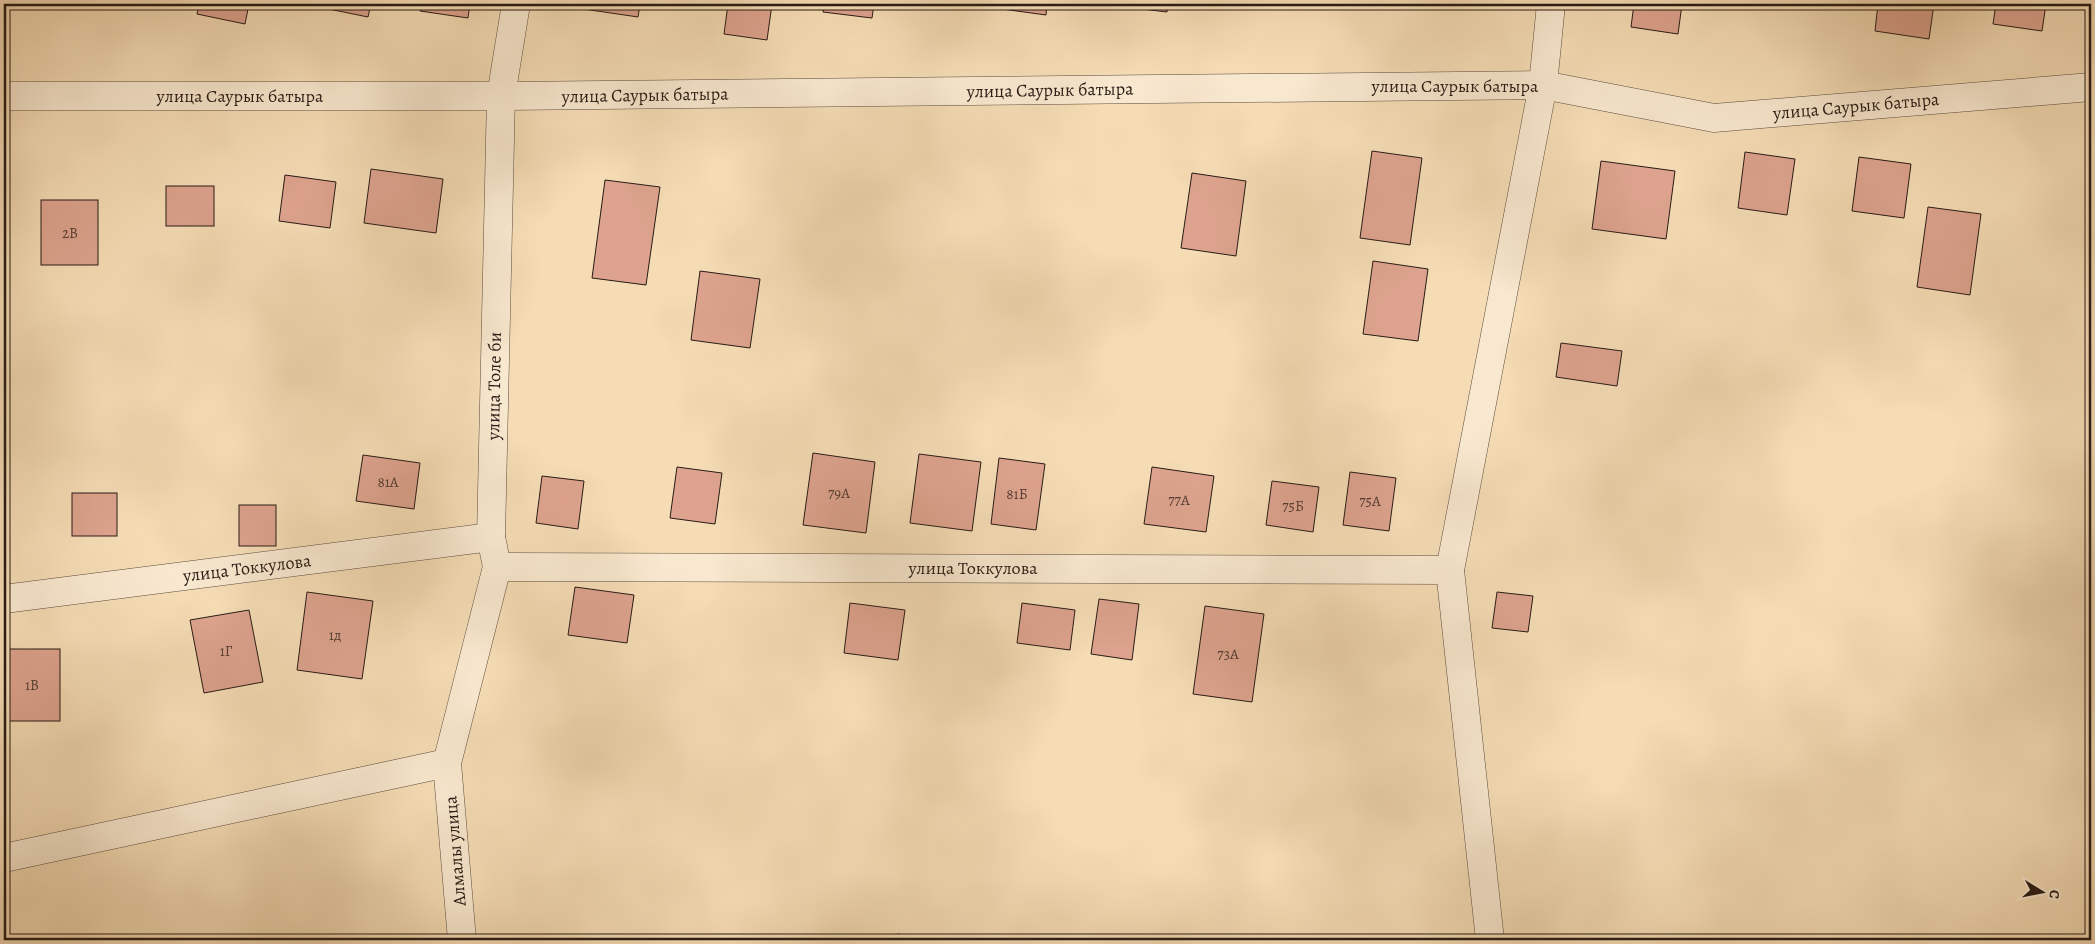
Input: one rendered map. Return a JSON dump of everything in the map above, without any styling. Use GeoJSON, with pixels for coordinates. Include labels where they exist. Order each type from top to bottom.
{"type":"FeatureCollection","features":[{"type":"Feature","properties":{"kind":"street","name":"улица Толе би"},"geometry":{"type":"LineString","coordinates":[[448,763],[497,567],[491,537],[502,96],[516,4]]}},
{"type":"Feature","properties":{"kind":"street"},"geometry":{"type":"LineString","coordinates":[[1490,940],[1450,570],[1543,85],[1551,4]]}},
{"type":"Feature","properties":{"kind":"street","name":"улица Саурык батыра"},"geometry":{"type":"LineString","coordinates":[[4,96],[502,96],[1543,85],[1714,118],[2091,87]]}},
{"type":"Feature","properties":{"kind":"street","name":"улица Токкулова"},"geometry":{"type":"LineString","coordinates":[[4,599],[491,537]]}},
{"type":"Feature","properties":{"kind":"street","name":"улица Токкулова"},"geometry":{"type":"LineString","coordinates":[[497,567],[1450,570]]}},
{"type":"Feature","properties":{"kind":"street"},"geometry":{"type":"LineString","coordinates":[[4,858],[448,763]]}},
{"type":"Feature","properties":{"kind":"street","name":"Алмалы улица"},"geometry":{"type":"LineString","coordinates":[[448,763],[462,940]]}},
{"type":"Feature","properties":{"kind":"building"},"geometry":{"type":"Polygon","coordinates":[[[199,4],[249,4],[245,24],[197,14],[199,4]]]}},
{"type":"Feature","properties":{"kind":"building"},"geometry":{"type":"Polygon","coordinates":[[[320,4],[371,4],[368,17],[319,7],[320,4]]]}},
{"type":"Feature","properties":{"kind":"building"},"geometry":{"type":"Polygon","coordinates":[[[421,4],[470,4],[468,18],[420,11],[421,4]]]}},
{"type":"Feature","properties":{"kind":"building"},"geometry":{"type":"Polygon","coordinates":[[[570,4],[640,4],[638,17],[570,7],[570,4]]]}},
{"type":"Feature","properties":{"kind":"building"},"geometry":{"type":"Polygon","coordinates":[[[728,4],[772,4],[767,40],[724,34],[728,4]]]}},
{"type":"Feature","properties":{"kind":"building"},"geometry":{"type":"Polygon","coordinates":[[[824,4],[874,4],[872,18],[823,12],[824,4]]]}},
{"type":"Feature","properties":{"kind":"building"},"geometry":{"type":"Polygon","coordinates":[[[1003,4],[1047,4],[1046,15],[1002,9],[1003,4]]]}},
{"type":"Feature","properties":{"kind":"building"},"geometry":{"type":"Polygon","coordinates":[[[1127,4],[1168,4],[1167,12],[1126,7],[1127,4]]]}},
{"type":"Feature","properties":{"kind":"building"},"geometry":{"type":"Polygon","coordinates":[[[1634,4],[1682,4],[1678,34],[1631,27],[1634,4]]]}},
{"type":"Feature","properties":{"kind":"building"},"geometry":{"type":"Polygon","coordinates":[[[1878,4],[1934,4],[1929,39],[1875,31],[1878,4]]]}},
{"type":"Feature","properties":{"kind":"building"},"geometry":{"type":"Polygon","coordinates":[[[1996,4],[2046,4],[2042,31],[1993,24],[1996,4]]]}},
{"type":"Feature","properties":{"kind":"building"},"geometry":{"type":"Polygon","coordinates":[[[1372,151],[1422,158],[1410,245],[1360,238],[1372,151]]]}},
{"type":"Feature","properties":{"kind":"building"},"geometry":{"type":"Polygon","coordinates":[[[1745,152],[1795,159],[1787,215],[1738,208],[1745,152]]]}},
{"type":"Feature","properties":{"kind":"building"},"geometry":{"type":"Polygon","coordinates":[[[1859,157],[1911,164],[1904,218],[1852,211],[1859,157]]]}},
{"type":"Feature","properties":{"kind":"building"},"geometry":{"type":"Polygon","coordinates":[[[1601,161],[1675,171],[1666,239],[1592,229],[1601,161]]]}},
{"type":"Feature","properties":{"kind":"building"},"geometry":{"type":"Polygon","coordinates":[[[371,169],[443,179],[436,233],[364,223],[371,169]]]}},
{"type":"Feature","properties":{"kind":"building"},"geometry":{"type":"Polygon","coordinates":[[[1192,173],[1246,181],[1236,256],[1181,248],[1192,173]]]}},
{"type":"Feature","properties":{"kind":"building"},"geometry":{"type":"Polygon","coordinates":[[[285,175],[336,182],[330,228],[279,221],[285,175]]]}},
{"type":"Feature","properties":{"kind":"building"},"geometry":{"type":"Polygon","coordinates":[[[605,180],[660,187],[646,285],[592,278],[605,180]]]}},
{"type":"Feature","properties":{"kind":"building"},"geometry":{"type":"Polygon","coordinates":[[[166,186],[214,186],[214,226],[166,226],[166,186]]]}},
{"type":"Feature","properties":{"kind":"building"},"geometry":{"type":"Polygon","coordinates":[[[41,200],[98,200],[98,265],[41,265],[41,200]]]}},
{"type":"Feature","properties":{"kind":"building"},"geometry":{"type":"Polygon","coordinates":[[[1928,207],[1981,214],[1970,295],[1917,287],[1928,207]]]}},
{"type":"Feature","properties":{"kind":"building"},"geometry":{"type":"Polygon","coordinates":[[[1373,261],[1428,269],[1418,341],[1363,334],[1373,261]]]}},
{"type":"Feature","properties":{"kind":"building"},"geometry":{"type":"Polygon","coordinates":[[[700,271],[760,279],[750,348],[691,340],[700,271]]]}},
{"type":"Feature","properties":{"kind":"building"},"geometry":{"type":"Polygon","coordinates":[[[1561,343],[1622,351],[1617,386],[1556,377],[1561,343]]]}},
{"type":"Feature","properties":{"kind":"building"},"geometry":{"type":"Polygon","coordinates":[[[813,453],[875,462],[866,533],[803,525],[813,453]]]}},
{"type":"Feature","properties":{"kind":"building"},"geometry":{"type":"Polygon","coordinates":[[[919,454],[981,462],[972,531],[910,523],[919,454]]]}},
{"type":"Feature","properties":{"kind":"building"},"geometry":{"type":"Polygon","coordinates":[[[363,455],[420,463],[414,509],[356,501],[363,455]]]}},
{"type":"Feature","properties":{"kind":"building"},"geometry":{"type":"Polygon","coordinates":[[[999,458],[1045,464],[1036,530],[991,524],[999,458]]]}},
{"type":"Feature","properties":{"kind":"building"},"geometry":{"type":"Polygon","coordinates":[[[677,467],[722,473],[715,524],[670,518],[677,467]]]}},
{"type":"Feature","properties":{"kind":"building"},"geometry":{"type":"Polygon","coordinates":[[[1152,467],[1214,476],[1206,532],[1144,524],[1152,467]]]}},
{"type":"Feature","properties":{"kind":"building"},"geometry":{"type":"Polygon","coordinates":[[[1350,472],[1396,478],[1389,531],[1343,525],[1350,472]]]}},
{"type":"Feature","properties":{"kind":"building"},"geometry":{"type":"Polygon","coordinates":[[[542,476],[584,481],[578,529],[536,523],[542,476]]]}},
{"type":"Feature","properties":{"kind":"building"},"geometry":{"type":"Polygon","coordinates":[[[1272,481],[1319,487],[1313,532],[1266,525],[1272,481]]]}},
{"type":"Feature","properties":{"kind":"building"},"geometry":{"type":"Polygon","coordinates":[[[72,493],[117,493],[117,536],[72,536],[72,493]]]}},
{"type":"Feature","properties":{"kind":"building"},"geometry":{"type":"Polygon","coordinates":[[[239,505],[276,505],[276,546],[239,546],[239,505]]]}},
{"type":"Feature","properties":{"kind":"building"},"geometry":{"type":"Polygon","coordinates":[[[575,587],[634,595],[627,643],[568,635],[575,587]]]}},
{"type":"Feature","properties":{"kind":"building"},"geometry":{"type":"Polygon","coordinates":[[[307,592],[373,601],[362,679],[297,670],[307,592]]]}},
{"type":"Feature","properties":{"kind":"building"},"geometry":{"type":"Polygon","coordinates":[[[1497,592],[1533,596],[1528,632],[1492,628],[1497,592]]]}},
{"type":"Feature","properties":{"kind":"building"},"geometry":{"type":"Polygon","coordinates":[[[1099,599],[1139,604],[1132,660],[1091,654],[1099,599]]]}},
{"type":"Feature","properties":{"kind":"building"},"geometry":{"type":"Polygon","coordinates":[[[850,603],[905,610],[898,660],[844,653],[850,603]]]}},
{"type":"Feature","properties":{"kind":"building"},"geometry":{"type":"Polygon","coordinates":[[[1022,603],[1075,610],[1070,650],[1017,643],[1022,603]]]}},
{"type":"Feature","properties":{"kind":"building"},"geometry":{"type":"Polygon","coordinates":[[[1205,606],[1264,614],[1252,702],[1193,694],[1205,606]]]}},
{"type":"Feature","properties":{"kind":"building"},"geometry":{"type":"Polygon","coordinates":[[[249,610],[263,682],[204,693],[190,620],[249,610]]]}},
{"type":"Feature","properties":{"kind":"building"},"geometry":{"type":"Polygon","coordinates":[[[4,649],[60,649],[60,721],[4,721],[4,649]]]}},
{"type":"Feature","properties":{"kind":"building"},"geometry":{"type":"Polygon","coordinates":[[[900,934],[900,940],[847,940],[900,934]]]}}]}
